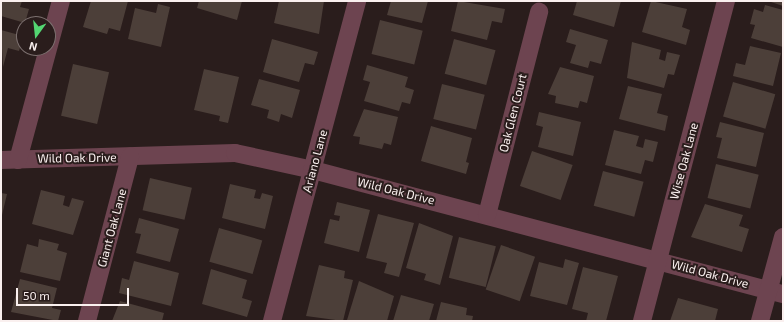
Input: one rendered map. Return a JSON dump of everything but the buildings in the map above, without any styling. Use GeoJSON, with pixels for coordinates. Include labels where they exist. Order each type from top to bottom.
{"type":"FeatureCollection","features":[{"type":"Feature","properties":{"kind":"street"},"geometry":{"type":"LineString","coordinates":[[9,160],[61,1]]}},
{"type":"Feature","properties":{"kind":"street","name":"Ariano Lane"},"geometry":{"type":"LineString","coordinates":[[272,321],[357,1]]}},
{"type":"Feature","properties":{"kind":"street","name":"Wise Oak Lane"},"geometry":{"type":"LineString","coordinates":[[642,321],[726,1]]}},
{"type":"Feature","properties":{"kind":"street","name":"Oak Glen Court"},"geometry":{"type":"LineString","coordinates":[[487,215],[539,12]]}},
{"type":"Feature","properties":{"kind":"street","name":"Wild Oak Drive"},"geometry":{"type":"LineString","coordinates":[[9,160],[235,153],[313,170],[776,292]]}},
{"type":"Feature","properties":{"kind":"street","name":"Giant Oak Lane"},"geometry":{"type":"LineString","coordinates":[[87,321],[130,157]]}},
{"type":"Feature","properties":{"kind":"street"},"geometry":{"type":"LineString","coordinates":[[760,321],[776,292],[783,237]]}}]}
